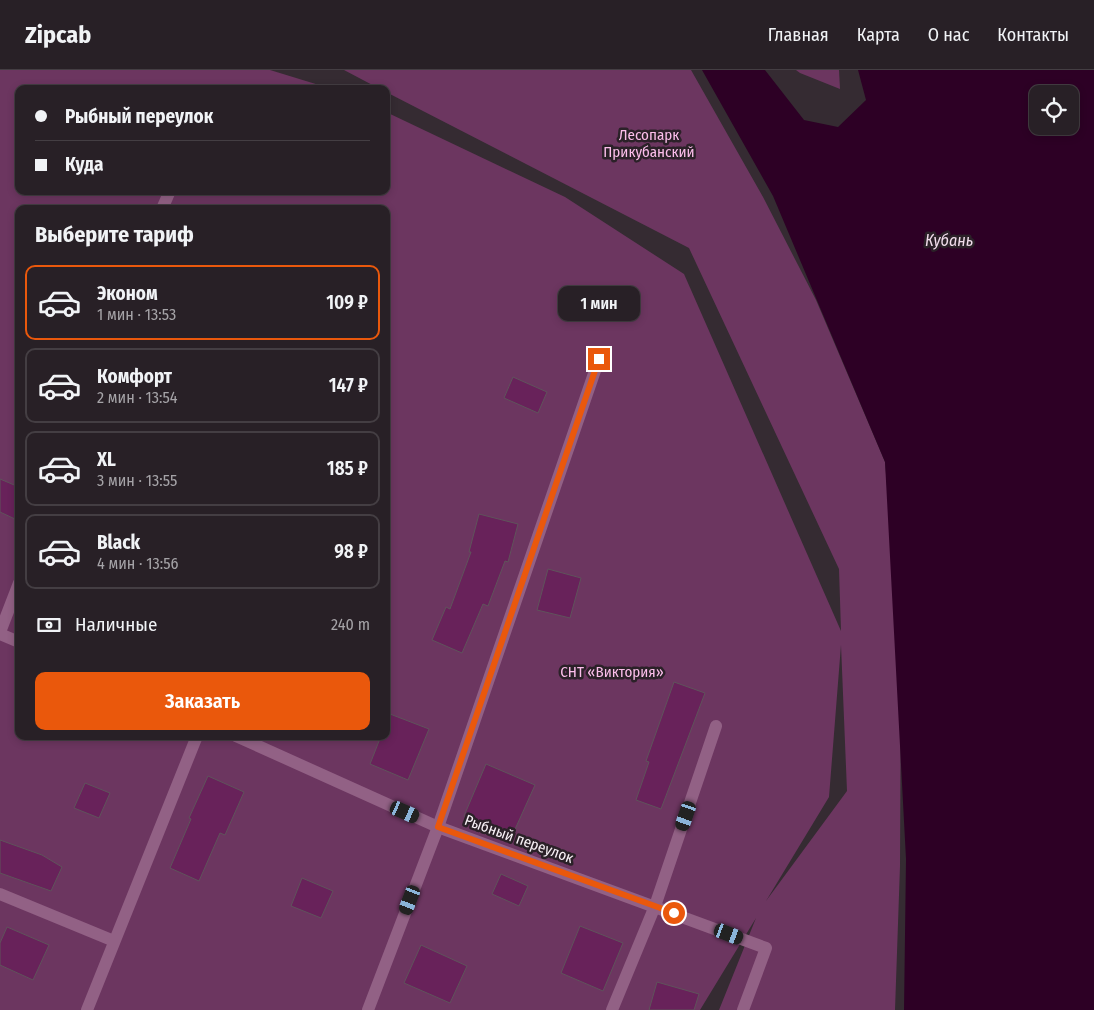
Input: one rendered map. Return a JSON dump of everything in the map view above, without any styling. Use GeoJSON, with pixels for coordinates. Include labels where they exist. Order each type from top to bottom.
{"type":"FeatureCollection","features":[{"type":"Feature","properties":{"kind":"lane"},"geometry":{"type":"LineString","coordinates":[[368,1010],[438,827],[599,359]]}},
{"type":"Feature","properties":{"kind":"lane"},"geometry":{"type":"LineString","coordinates":[[15,594],[0,633],[15,640]]}},
{"type":"Feature","properties":{"kind":"lane"},"geometry":{"type":"LineString","coordinates":[[612,1010],[655,906],[716,726]]}},
{"type":"Feature","properties":{"kind":"lane"},"geometry":{"type":"LineString","coordinates":[[86,1010],[195,740]]}},
{"type":"Feature","properties":{"kind":"lane","name":"Рыбный переулок"},"geometry":{"type":"LineString","coordinates":[[245,740],[438,827],[766,948],[743,1010]]}},
{"type":"Feature","properties":{"kind":"lane"},"geometry":{"type":"LineString","coordinates":[[0,894],[114,941]]}},
{"type":"Feature","properties":{"kind":"green space","name":"СНТ «Виктория»"},"geometry":{"type":"Polygon","coordinates":[[[0,70],[270,70],[319,85],[15,85],[15,195],[390,195],[390,114],[565,197],[684,274],[841,631],[839,569],[689,248],[390,94],[390,85],[372,85],[344,70],[691,70],[763,197],[816,300],[885,462],[901,655],[900,866],[895,1010],[719,1010],[756,918],[700,1010],[0,1010],[0,70]],[[841,645],[829,797],[766,901],[847,791],[841,645]]]}},
{"type":"Feature","properties":{"kind":"green space"},"geometry":{"type":"Polygon","coordinates":[[[796,70],[839,70],[840,89],[800,73],[796,70]]]}},
{"type":"Feature","properties":{"kind":"water","name":"Кубань"},"geometry":{"type":"Polygon","coordinates":[[[702,70],[765,70],[804,120],[838,127],[866,100],[858,70],[1094,70],[1094,1010],[904,1010],[906,859],[885,462],[773,196],[702,70]]]}},
{"type":"Feature","properties":{"kind":"building"},"geometry":{"type":"Polygon","coordinates":[[[513,377],[547,392],[538,413],[504,398],[513,377]]]}},
{"type":"Feature","properties":{"kind":"building"},"geometry":{"type":"Polygon","coordinates":[[[0,479],[15,485],[15,519],[0,512],[0,479]]]}},
{"type":"Feature","properties":{"kind":"building"},"geometry":{"type":"Polygon","coordinates":[[[479,514],[518,524],[508,562],[505,561],[488,606],[483,604],[462,653],[432,640],[446,607],[450,609],[471,552],[469,552],[479,514]]]}},
{"type":"Feature","properties":{"kind":"building"},"geometry":{"type":"Polygon","coordinates":[[[548,569],[581,578],[570,618],[537,610],[548,569]]]}},
{"type":"Feature","properties":{"kind":"building"},"geometry":{"type":"Polygon","coordinates":[[[674,682],[705,693],[661,809],[636,800],[649,762],[646,761],[674,682]]]}},
{"type":"Feature","properties":{"kind":"building"},"geometry":{"type":"Polygon","coordinates":[[[390,714],[429,729],[408,780],[370,764],[379,740],[390,740],[390,714]]]}},
{"type":"Feature","properties":{"kind":"building"},"geometry":{"type":"Polygon","coordinates":[[[486,764],[535,785],[512,836],[464,816],[486,764]]]}},
{"type":"Feature","properties":{"kind":"building"},"geometry":{"type":"Polygon","coordinates":[[[208,776],[244,792],[225,835],[220,833],[199,881],[170,868],[191,819],[189,818],[208,776]]]}},
{"type":"Feature","properties":{"kind":"building"},"geometry":{"type":"Polygon","coordinates":[[[85,783],[110,793],[99,818],[74,808],[85,783]]]}},
{"type":"Feature","properties":{"kind":"building"},"geometry":{"type":"Polygon","coordinates":[[[0,840],[42,855],[62,867],[51,891],[0,873],[0,840]]]}},
{"type":"Feature","properties":{"kind":"building"},"geometry":{"type":"Polygon","coordinates":[[[501,874],[528,886],[519,906],[492,894],[501,874]]]}},
{"type":"Feature","properties":{"kind":"building"},"geometry":{"type":"Polygon","coordinates":[[[302,878],[333,891],[321,918],[291,906],[302,878]]]}},
{"type":"Feature","properties":{"kind":"building"},"geometry":{"type":"Polygon","coordinates":[[[580,926],[623,943],[603,991],[561,973],[580,926]]]}},
{"type":"Feature","properties":{"kind":"building"},"geometry":{"type":"Polygon","coordinates":[[[7,927],[49,945],[33,980],[0,965],[0,943],[7,927]]]}},
{"type":"Feature","properties":{"kind":"building"},"geometry":{"type":"Polygon","coordinates":[[[421,945],[467,966],[450,1003],[404,983],[421,945]]]}},
{"type":"Feature","properties":{"kind":"building"},"geometry":{"type":"Polygon","coordinates":[[[657,982],[699,994],[694,1010],[649,1010],[657,982]]]}},
{"type":"Feature","properties":{"kind":"route"},"geometry":{"type":"LineString","coordinates":[[599,359],[438,827],[674,913]]}},
{"type":"Feature","properties":{"kind":"park label","name":"Лесопарк Прикубанский"},"geometry":{"type":"Point","coordinates":[649,144]}}]}
